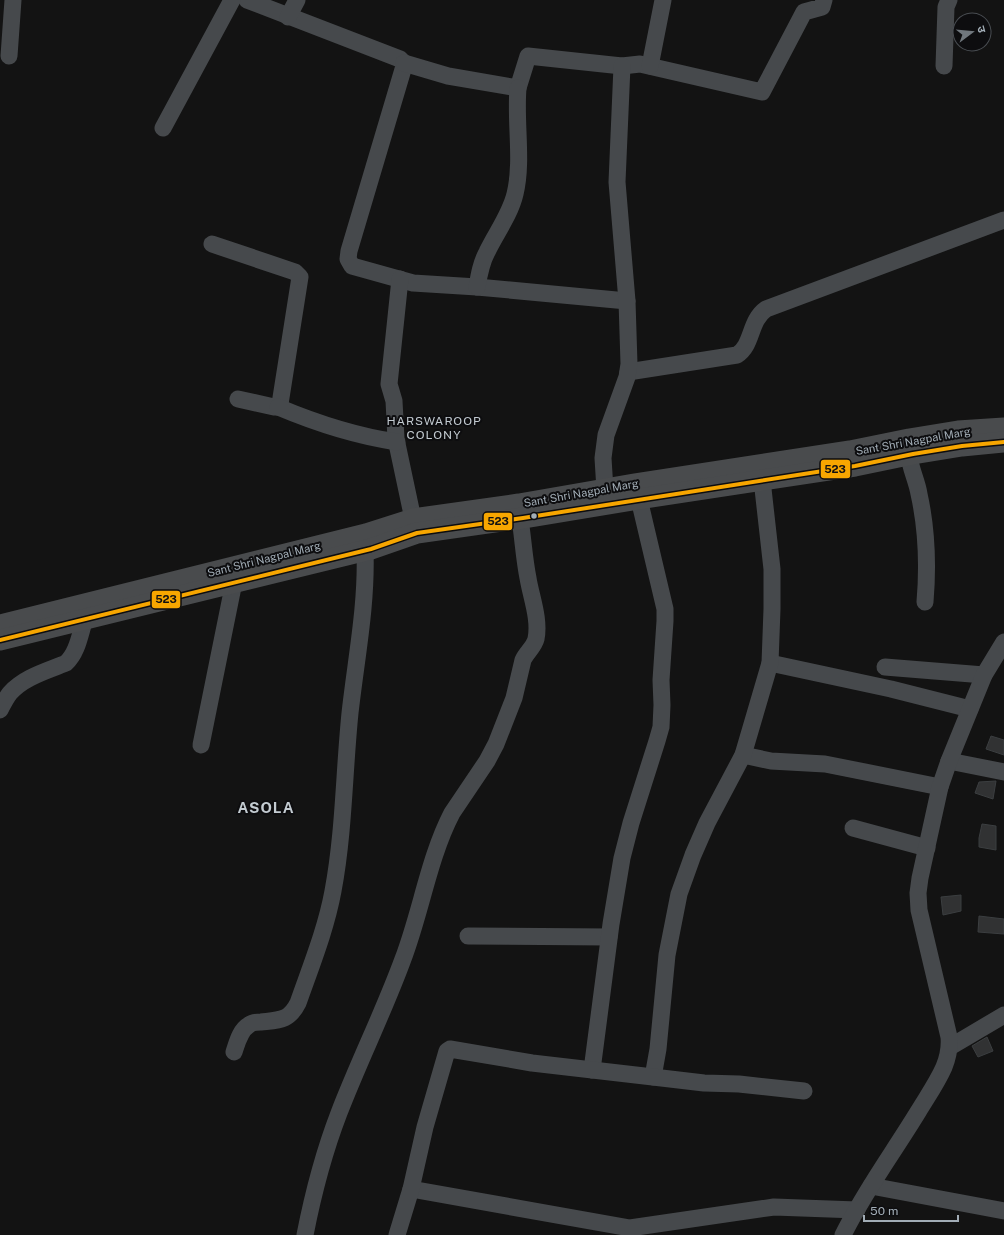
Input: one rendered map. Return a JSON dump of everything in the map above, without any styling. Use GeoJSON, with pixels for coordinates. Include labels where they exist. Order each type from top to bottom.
{"type":"FeatureCollection","features":[{"type":"Feature","properties":{"kind":"main road","name":"Sant Shri Nagpal Marg"},"geometry":{"type":"LineString","coordinates":[[0,625],[366,534],[413,519],[519,504],[761,464],[850,452],[909,439],[958,431],[1004,428]]}},
{"type":"Feature","properties":{"kind":"main road","name":"Sant Shri Nagpal Marg"},"geometry":{"type":"LineString","coordinates":[[0,640],[364,550],[417,533],[520,519],[855,466],[962,446],[1004,442]]}},
{"type":"Feature","properties":{"kind":"street"},"geometry":{"type":"LineString","coordinates":[[163,128],[232,0]]}},
{"type":"Feature","properties":{"kind":"street"},"geometry":{"type":"LineString","coordinates":[[247,0],[400,60],[404,63],[448,76],[518,88]]}},
{"type":"Feature","properties":{"kind":"street"},"geometry":{"type":"LineString","coordinates":[[288,16],[297,0]]}},
{"type":"Feature","properties":{"kind":"street"},"geometry":{"type":"LineString","coordinates":[[650,66],[663,0]]}},
{"type":"Feature","properties":{"kind":"street"},"geometry":{"type":"LineString","coordinates":[[944,66],[946,7],[949,0]]}},
{"type":"Feature","properties":{"kind":"street"},"geometry":{"type":"LineString","coordinates":[[477,287],[481,266],[486,252],[512,205],[515,194],[518,177],[518,88],[528,56],[622,66],[640,64],[762,92],[804,12],[822,7],[819,1]]}},
{"type":"Feature","properties":{"kind":"street"},"geometry":{"type":"LineString","coordinates":[[8,10],[9,56]]}},
{"type":"Feature","properties":{"kind":"street"},"geometry":{"type":"LineString","coordinates":[[404,63],[348,256],[349,262],[352,266],[413,283],[477,287],[627,301]]}},
{"type":"Feature","properties":{"kind":"street"},"geometry":{"type":"LineString","coordinates":[[605,490],[603,458],[606,435],[628,372],[630,351],[617,182],[622,66]]}},
{"type":"Feature","properties":{"kind":"street"},"geometry":{"type":"LineString","coordinates":[[628,372],[737,355],[745,347],[759,315],[766,309],[1004,220]]}},
{"type":"Feature","properties":{"kind":"street"},"geometry":{"type":"LineString","coordinates":[[212,244],[295,272],[300,277],[281,401],[278,407]]}},
{"type":"Feature","properties":{"kind":"street"},"geometry":{"type":"LineString","coordinates":[[400,279],[389,379],[394,401],[397,442],[413,519]]}},
{"type":"Feature","properties":{"kind":"street"},"geometry":{"type":"LineString","coordinates":[[238,399],[278,407],[300,416],[375,439],[397,442]]}},
{"type":"Feature","properties":{"kind":"street"},"geometry":{"type":"LineString","coordinates":[[909,455],[919,494],[927,546],[928,573],[925,602]]}},
{"type":"Feature","properties":{"kind":"street"},"geometry":{"type":"LineString","coordinates":[[653,1077],[658,1049],[667,955],[679,894],[693,855],[707,823],[743,755],[770,663],[772,569],[762,480]]}},
{"type":"Feature","properties":{"kind":"street"},"geometry":{"type":"LineString","coordinates":[[592,1070],[609,937],[624,851],[631,823],[658,741],[662,717],[661,680],[665,609],[639,499]]}},
{"type":"Feature","properties":{"kind":"street"},"geometry":{"type":"LineString","coordinates":[[305,1235],[324,1158],[339,1113],[404,958],[447,821],[488,761],[514,698],[525,654],[535,643],[536,618],[528,577],[520,519]]}},
{"type":"Feature","properties":{"kind":"street"},"geometry":{"type":"LineString","coordinates":[[234,1052],[239,1037],[249,1024],[279,1020],[292,1014],[298,1003],[327,918],[333,890],[342,816],[348,726],[365,587],[364,550]]}},
{"type":"Feature","properties":{"kind":"street"},"geometry":{"type":"LineString","coordinates":[[201,745],[234,582]]}},
{"type":"Feature","properties":{"kind":"street"},"geometry":{"type":"LineString","coordinates":[[0,710],[10,694],[21,683],[66,663],[70,659],[74,654],[85,619]]}},
{"type":"Feature","properties":{"kind":"street"},"geometry":{"type":"LineString","coordinates":[[843,1235],[871,1186],[934,1085],[944,1067],[950,1047],[949,1037],[919,910],[918,893],[920,878],[928,848],[940,787],[949,761],[984,675],[1004,642]]}},
{"type":"Feature","properties":{"kind":"street"},"geometry":{"type":"LineString","coordinates":[[770,663],[891,689],[970,709]]}},
{"type":"Feature","properties":{"kind":"street"},"geometry":{"type":"LineString","coordinates":[[885,667],[984,675]]}},
{"type":"Feature","properties":{"kind":"street"},"geometry":{"type":"LineString","coordinates":[[743,755],[771,761],[825,764],[940,787]]}},
{"type":"Feature","properties":{"kind":"street"},"geometry":{"type":"LineString","coordinates":[[949,761],[1004,772]]}},
{"type":"Feature","properties":{"kind":"street"},"geometry":{"type":"LineString","coordinates":[[853,828],[928,848]]}},
{"type":"Feature","properties":{"kind":"street"},"geometry":{"type":"LineString","coordinates":[[468,936],[609,937]]}},
{"type":"Feature","properties":{"kind":"street"},"geometry":{"type":"LineString","coordinates":[[950,1047],[1004,1015]]}},
{"type":"Feature","properties":{"kind":"street"},"geometry":{"type":"LineString","coordinates":[[397,1235],[411,1189],[425,1127],[447,1051],[449,1050],[453,1049],[532,1063],[704,1083],[739,1084],[804,1090]]}},
{"type":"Feature","properties":{"kind":"street"},"geometry":{"type":"LineString","coordinates":[[871,1186],[1004,1211]]}},
{"type":"Feature","properties":{"kind":"street"},"geometry":{"type":"LineString","coordinates":[[411,1189],[630,1228],[774,1207],[857,1210]]}},
{"type":"Feature","properties":{"kind":"building"},"geometry":{"type":"Polygon","coordinates":[[[991,736],[1004,740],[1004,755],[986,749],[991,736]]]}},
{"type":"Feature","properties":{"kind":"building"},"geometry":{"type":"Polygon","coordinates":[[[996,781],[993,799],[975,793],[979,782],[996,781]]]}},
{"type":"Feature","properties":{"kind":"building"},"geometry":{"type":"Polygon","coordinates":[[[982,824],[996,826],[996,850],[979,847],[982,824]]]}},
{"type":"Feature","properties":{"kind":"building"},"geometry":{"type":"Polygon","coordinates":[[[961,895],[961,911],[943,915],[941,897],[961,895]]]}},
{"type":"Feature","properties":{"kind":"building"},"geometry":{"type":"Polygon","coordinates":[[[979,916],[1004,919],[1004,934],[978,932],[979,916]]]}},
{"type":"Feature","properties":{"kind":"building"},"geometry":{"type":"Polygon","coordinates":[[[987,1037],[993,1051],[978,1057],[972,1046],[987,1037]]]}},
{"type":"Feature","properties":{"kind":"transit line","name":"523"},"geometry":{"type":"LineString","coordinates":[[0,640],[371,549],[417,533],[523,518],[855,466],[962,446],[1004,442]]}},
{"type":"Feature","properties":{"kind":"district","name":"HARSWAROOP COLONY"},"geometry":{"type":"Point","coordinates":[434,428]}},
{"type":"Feature","properties":{"kind":"district","name":"ASOLA"},"geometry":{"type":"Point","coordinates":[266,808]}}]}
